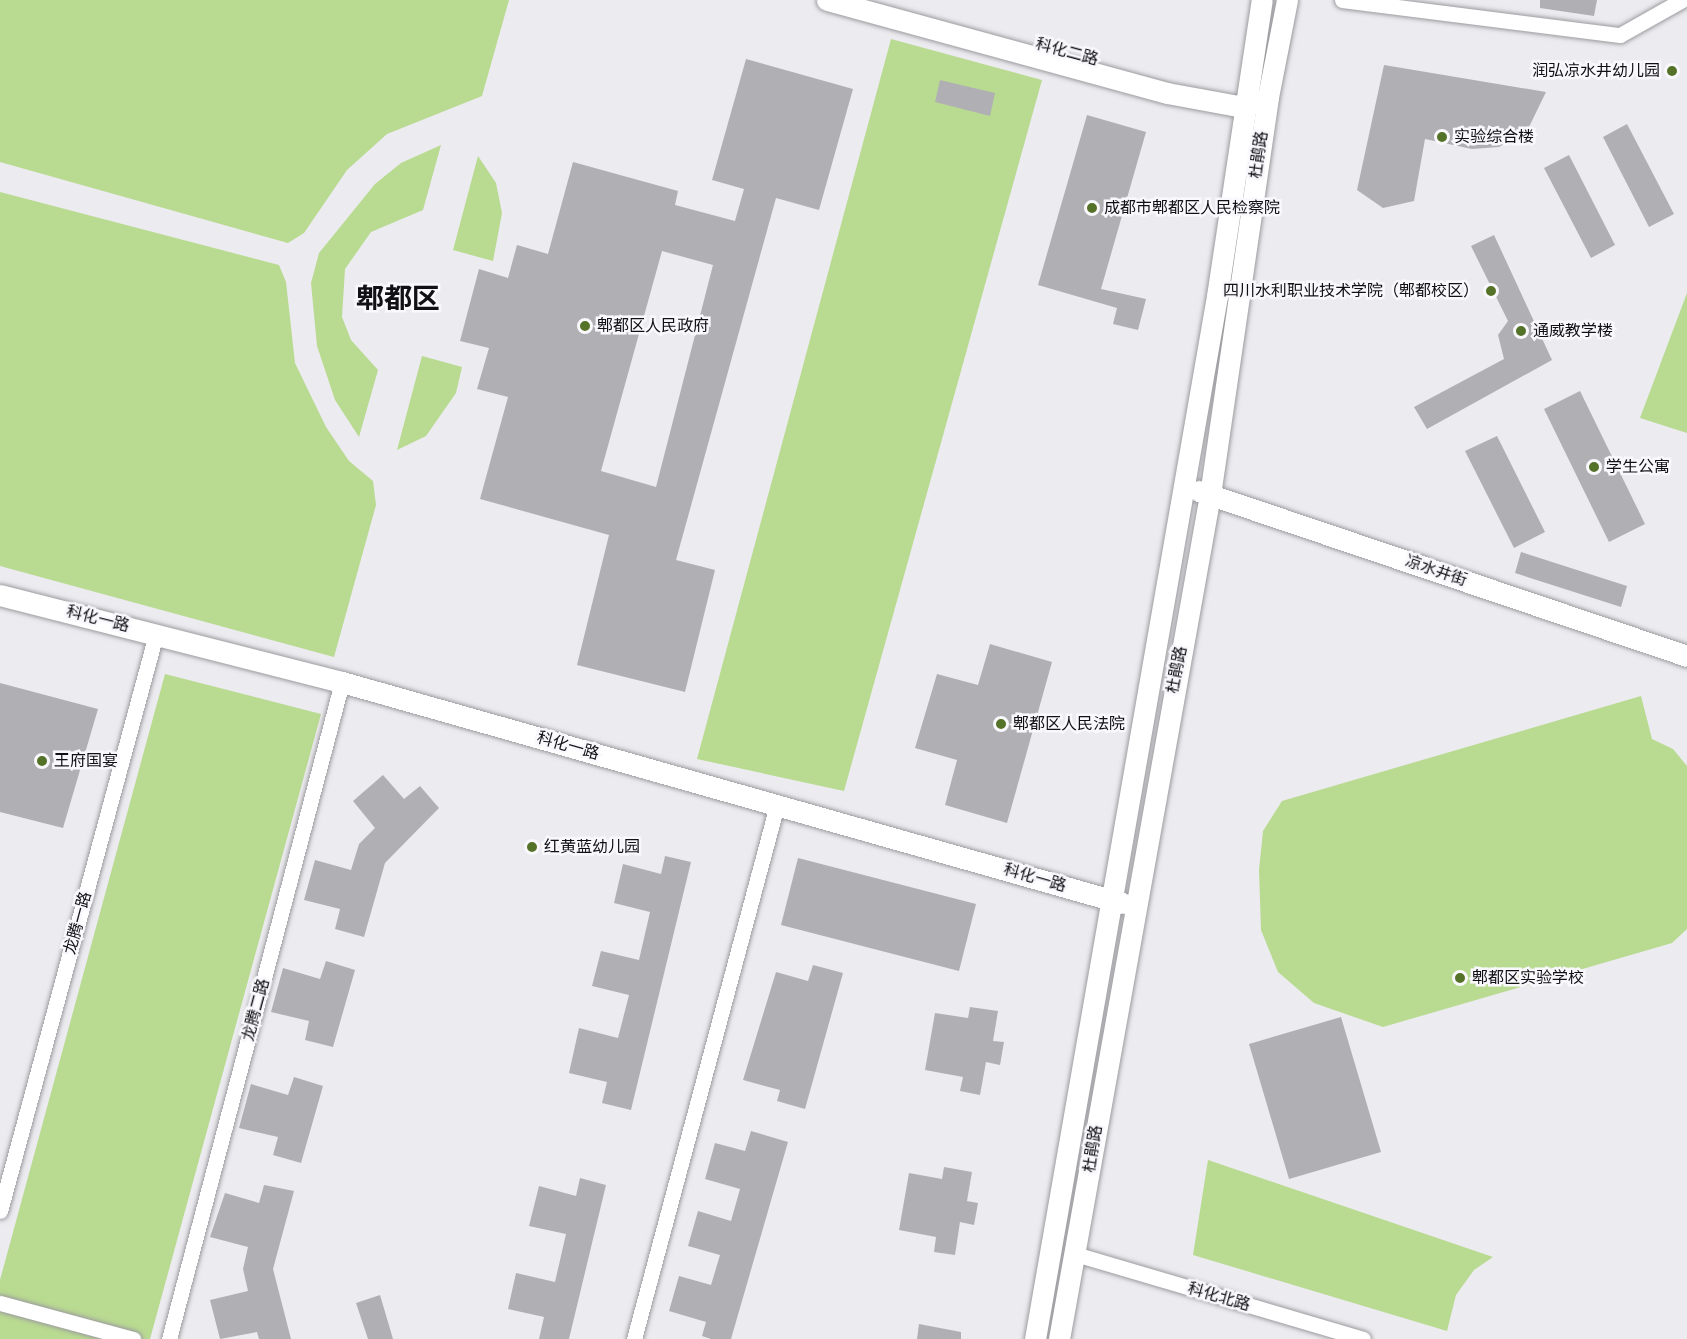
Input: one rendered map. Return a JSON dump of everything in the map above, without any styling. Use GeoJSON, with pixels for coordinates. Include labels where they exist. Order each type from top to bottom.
{"type":"FeatureCollection","features":[{"type":"Feature","properties":{"kind":"main road"},"geometry":{"type":"LineString","coordinates":[[827,0],[1167,93],[1244,100]]}},
{"type":"Feature","properties":{"kind":"main road","name":"科化二路"},"geometry":{"type":"LineString","coordinates":[[868,0],[1244,100],[1268,97]]}},
{"type":"Feature","properties":{"kind":"main road","name":"杜鹃路"},"geometry":{"type":"LineString","coordinates":[[1035,1339],[1110,899],[1185,486],[1244,100],[1262,0]]}},
{"type":"Feature","properties":{"kind":"main road","name":"杜鹃路"},"geometry":{"type":"LineString","coordinates":[[1059,1339],[1132,907],[1210,495],[1268,97],[1287,0]]}},
{"type":"Feature","properties":{"kind":"main road","name":"凉水井街"},"geometry":{"type":"LineString","coordinates":[[1185,486],[1687,656]]}},
{"type":"Feature","properties":{"kind":"main road","name":"科化一路"},"geometry":{"type":"LineString","coordinates":[[0,595],[342,682],[1132,907]]}},
{"type":"Feature","properties":{"kind":"street"},"geometry":{"type":"LineString","coordinates":[[1342,0],[1620,34],[1682,0]]}},
{"type":"Feature","properties":{"kind":"street","name":"龙腾一路"},"geometry":{"type":"LineString","coordinates":[[0,1211],[156,634]]}},
{"type":"Feature","properties":{"kind":"street","name":"龙腾二路"},"geometry":{"type":"LineString","coordinates":[[169,1339],[342,682]]}},
{"type":"Feature","properties":{"kind":"street"},"geometry":{"type":"LineString","coordinates":[[634,1339],[777,805]]}},
{"type":"Feature","properties":{"kind":"street","name":"科化北路"},"geometry":{"type":"LineString","coordinates":[[1075,1254],[1363,1339]]}},
{"type":"Feature","properties":{"kind":"street"},"geometry":{"type":"LineString","coordinates":[[0,1303],[133,1339]]}},
{"type":"Feature","properties":{"kind":"green space"},"geometry":{"type":"Polygon","coordinates":[[[0,0],[509,0],[482,96],[387,134],[347,170],[304,233],[288,243],[0,162],[0,0]]]}},
{"type":"Feature","properties":{"kind":"green space"},"geometry":{"type":"Polygon","coordinates":[[[891,39],[1042,80],[844,791],[697,759],[891,39]]]}},
{"type":"Feature","properties":{"kind":"green space"},"geometry":{"type":"Polygon","coordinates":[[[441,145],[423,210],[371,232],[345,269],[342,317],[351,340],[378,370],[359,437],[335,400],[317,346],[311,283],[319,253],[375,184],[401,163],[441,145]]]}},
{"type":"Feature","properties":{"kind":"green space"},"geometry":{"type":"Polygon","coordinates":[[[478,156],[496,183],[502,213],[493,261],[453,250],[478,156]]]}},
{"type":"Feature","properties":{"kind":"green space"},"geometry":{"type":"Polygon","coordinates":[[[0,192],[279,265],[286,282],[295,363],[326,427],[349,461],[373,481],[376,505],[334,657],[0,566],[0,192]]]}},
{"type":"Feature","properties":{"kind":"green space"},"geometry":{"type":"Polygon","coordinates":[[[1687,293],[1687,433],[1640,418],[1687,293]]]}},
{"type":"Feature","properties":{"kind":"green space"},"geometry":{"type":"Polygon","coordinates":[[[422,356],[462,367],[456,393],[426,436],[397,450],[422,356]]]}},
{"type":"Feature","properties":{"kind":"green space"},"geometry":{"type":"Polygon","coordinates":[[[165,674],[321,714],[150,1339],[0,1339],[0,1280],[165,674]]]}},
{"type":"Feature","properties":{"kind":"green space"},"geometry":{"type":"Polygon","coordinates":[[[1641,696],[1652,739],[1673,749],[1687,766],[1687,929],[1672,943],[1383,1027],[1314,1003],[1278,972],[1261,930],[1259,870],[1263,831],[1282,801],[1641,696]]]}},
{"type":"Feature","properties":{"kind":"green space"},"geometry":{"type":"Polygon","coordinates":[[[1208,1160],[1493,1257],[1474,1270],[1456,1295],[1447,1331],[1193,1255],[1208,1160]]]}},
{"type":"Feature","properties":{"kind":"building"},"geometry":{"type":"Polygon","coordinates":[[[1540,0],[1597,0],[1594,16],[1540,8],[1540,0]]]}},
{"type":"Feature","properties":{"kind":"building"},"geometry":{"type":"Polygon","coordinates":[[[746,59],[853,89],[819,210],[776,198],[676,560],[715,570],[685,692],[577,665],[609,535],[480,499],[508,397],[477,389],[489,348],[460,341],[479,269],[508,278],[517,245],[548,254],[573,162],[678,191],[675,205],[735,221],[744,189],[712,180],[746,59]],[[662,251],[601,471],[656,487],[713,265],[662,251]]]}},
{"type":"Feature","properties":{"kind":"building","name":"实验综合楼"},"geometry":{"type":"Polygon","coordinates":[[[1384,65],[1546,92],[1528,129],[1499,147],[1472,149],[1425,139],[1414,201],[1383,208],[1357,190],[1384,65]]]}},
{"type":"Feature","properties":{"kind":"building"},"geometry":{"type":"Polygon","coordinates":[[[940,80],[995,93],[990,116],[935,102],[940,80]]]}},
{"type":"Feature","properties":{"kind":"building","name":"成都市郫都区人民检察院"},"geometry":{"type":"Polygon","coordinates":[[[1087,115],[1146,132],[1101,289],[1146,299],[1138,330],[1113,324],[1117,308],[1038,285],[1087,115]]]}},
{"type":"Feature","properties":{"kind":"building"},"geometry":{"type":"Polygon","coordinates":[[[1627,124],[1674,214],[1649,227],[1603,137],[1627,124]]]}},
{"type":"Feature","properties":{"kind":"building"},"geometry":{"type":"Polygon","coordinates":[[[1569,155],[1615,245],[1591,258],[1544,168],[1569,155]]]}},
{"type":"Feature","properties":{"kind":"building","name":"通威教学楼"},"geometry":{"type":"Polygon","coordinates":[[[1494,235],[1552,360],[1427,429],[1414,407],[1504,359],[1498,335],[1508,321],[1471,246],[1494,235]]]}},
{"type":"Feature","properties":{"kind":"building","name":"学生公寓"},"geometry":{"type":"Polygon","coordinates":[[[1580,391],[1645,524],[1609,542],[1544,409],[1580,391]]]}},
{"type":"Feature","properties":{"kind":"building"},"geometry":{"type":"Polygon","coordinates":[[[1497,436],[1545,532],[1514,548],[1465,451],[1497,436]]]}},
{"type":"Feature","properties":{"kind":"building"},"geometry":{"type":"Polygon","coordinates":[[[1521,552],[1627,586],[1621,607],[1515,573],[1521,552]]]}},
{"type":"Feature","properties":{"kind":"building","name":"郫都区人民法院"},"geometry":{"type":"Polygon","coordinates":[[[990,644],[1052,662],[1007,823],[945,805],[957,760],[915,748],[937,674],[978,685],[990,644]]]}},
{"type":"Feature","properties":{"kind":"building","name":"王府国宴"},"geometry":{"type":"Polygon","coordinates":[[[0,683],[98,709],[63,828],[0,812],[0,683]]]}},
{"type":"Feature","properties":{"kind":"building"},"geometry":{"type":"Polygon","coordinates":[[[383,775],[404,799],[420,786],[439,808],[385,863],[364,937],[335,929],[340,909],[304,900],[315,860],[351,870],[359,844],[375,828],[353,801],[383,775]]]}},
{"type":"Feature","properties":{"kind":"building"},"geometry":{"type":"Polygon","coordinates":[[[665,856],[691,862],[631,1110],[602,1103],[607,1082],[569,1073],[579,1028],[618,1038],[629,995],[592,986],[601,951],[639,960],[650,912],[614,903],[623,864],[661,874],[665,856]]]}},
{"type":"Feature","properties":{"kind":"building"},"geometry":{"type":"Polygon","coordinates":[[[798,858],[976,904],[959,971],[781,925],[798,858]]]}},
{"type":"Feature","properties":{"kind":"building"},"geometry":{"type":"Polygon","coordinates":[[[326,961],[355,970],[333,1047],[305,1040],[309,1021],[271,1012],[283,968],[320,979],[326,961]]]}},
{"type":"Feature","properties":{"kind":"building"},"geometry":{"type":"Polygon","coordinates":[[[813,965],[843,973],[805,1109],[777,1101],[780,1090],[743,1080],[776,972],[808,981],[813,965]]]}},
{"type":"Feature","properties":{"kind":"building"},"geometry":{"type":"Polygon","coordinates":[[[970,1007],[998,1011],[993,1041],[1004,1042],[1000,1065],[986,1062],[980,1095],[960,1091],[963,1077],[925,1070],[935,1013],[968,1018],[970,1007]]]}},
{"type":"Feature","properties":{"kind":"building"},"geometry":{"type":"Polygon","coordinates":[[[1341,1017],[1381,1152],[1289,1179],[1249,1044],[1341,1017]]]}},
{"type":"Feature","properties":{"kind":"building"},"geometry":{"type":"Polygon","coordinates":[[[294,1077],[323,1086],[301,1163],[273,1155],[278,1137],[239,1128],[251,1084],[288,1095],[294,1077]]]}},
{"type":"Feature","properties":{"kind":"building"},"geometry":{"type":"Polygon","coordinates":[[[751,1131],[788,1142],[731,1339],[711,1339],[702,1336],[706,1322],[669,1311],[679,1276],[711,1285],[720,1255],[688,1246],[698,1211],[731,1221],[740,1189],[705,1179],[715,1143],[745,1151],[751,1131]]]}},
{"type":"Feature","properties":{"kind":"building"},"geometry":{"type":"Polygon","coordinates":[[[944,1167],[972,1172],[967,1201],[978,1203],[974,1225],[960,1222],[955,1255],[934,1252],[936,1237],[899,1230],[909,1173],[942,1179],[944,1167]]]}},
{"type":"Feature","properties":{"kind":"building"},"geometry":{"type":"Polygon","coordinates":[[[580,1178],[606,1185],[569,1339],[539,1339],[544,1317],[508,1309],[516,1273],[555,1282],[566,1234],[529,1226],[539,1186],[576,1196],[580,1178]]]}},
{"type":"Feature","properties":{"kind":"building"},"geometry":{"type":"Polygon","coordinates":[[[264,1185],[294,1191],[273,1269],[291,1339],[259,1339],[257,1332],[220,1339],[210,1300],[248,1291],[243,1269],[248,1247],[210,1237],[225,1193],[259,1203],[264,1185]]]}},
{"type":"Feature","properties":{"kind":"building"},"geometry":{"type":"Polygon","coordinates":[[[380,1295],[393,1339],[368,1339],[356,1303],[380,1295]]]}},
{"type":"Feature","properties":{"kind":"building"},"geometry":{"type":"Polygon","coordinates":[[[919,1324],[961,1332],[961,1339],[917,1339],[919,1324]]]}},
{"type":"Feature","properties":{"kind":"place","name":"润弘凉水井幼儿园"},"geometry":{"type":"Point","coordinates":[1672,71]}},
{"type":"Feature","properties":{"kind":"place","name":"实验综合楼"},"geometry":{"type":"Point","coordinates":[1442,137]}},
{"type":"Feature","properties":{"kind":"place","name":"成都市郫都区人民检察院"},"geometry":{"type":"Point","coordinates":[1092,208]}},
{"type":"Feature","properties":{"kind":"place","name":"四川水利职业技术学院（郫都校区）"},"geometry":{"type":"Point","coordinates":[1491,291]}},
{"type":"Feature","properties":{"kind":"place","name":"郫都区人民政府"},"geometry":{"type":"Point","coordinates":[585,326]}},
{"type":"Feature","properties":{"kind":"place","name":"通威教学楼"},"geometry":{"type":"Point","coordinates":[1521,331]}},
{"type":"Feature","properties":{"kind":"place","name":"学生公寓"},"geometry":{"type":"Point","coordinates":[1594,467]}},
{"type":"Feature","properties":{"kind":"place","name":"郫都区人民法院"},"geometry":{"type":"Point","coordinates":[1001,724]}},
{"type":"Feature","properties":{"kind":"place","name":"王府国宴"},"geometry":{"type":"Point","coordinates":[42,761]}},
{"type":"Feature","properties":{"kind":"place","name":"红黄蓝幼儿园"},"geometry":{"type":"Point","coordinates":[532,847]}},
{"type":"Feature","properties":{"kind":"place","name":"郫都区实验学校"},"geometry":{"type":"Point","coordinates":[1460,978]}},
{"type":"Feature","properties":{"kind":"district","name":"郫都区"},"geometry":{"type":"Point","coordinates":[398,299]}}]}
